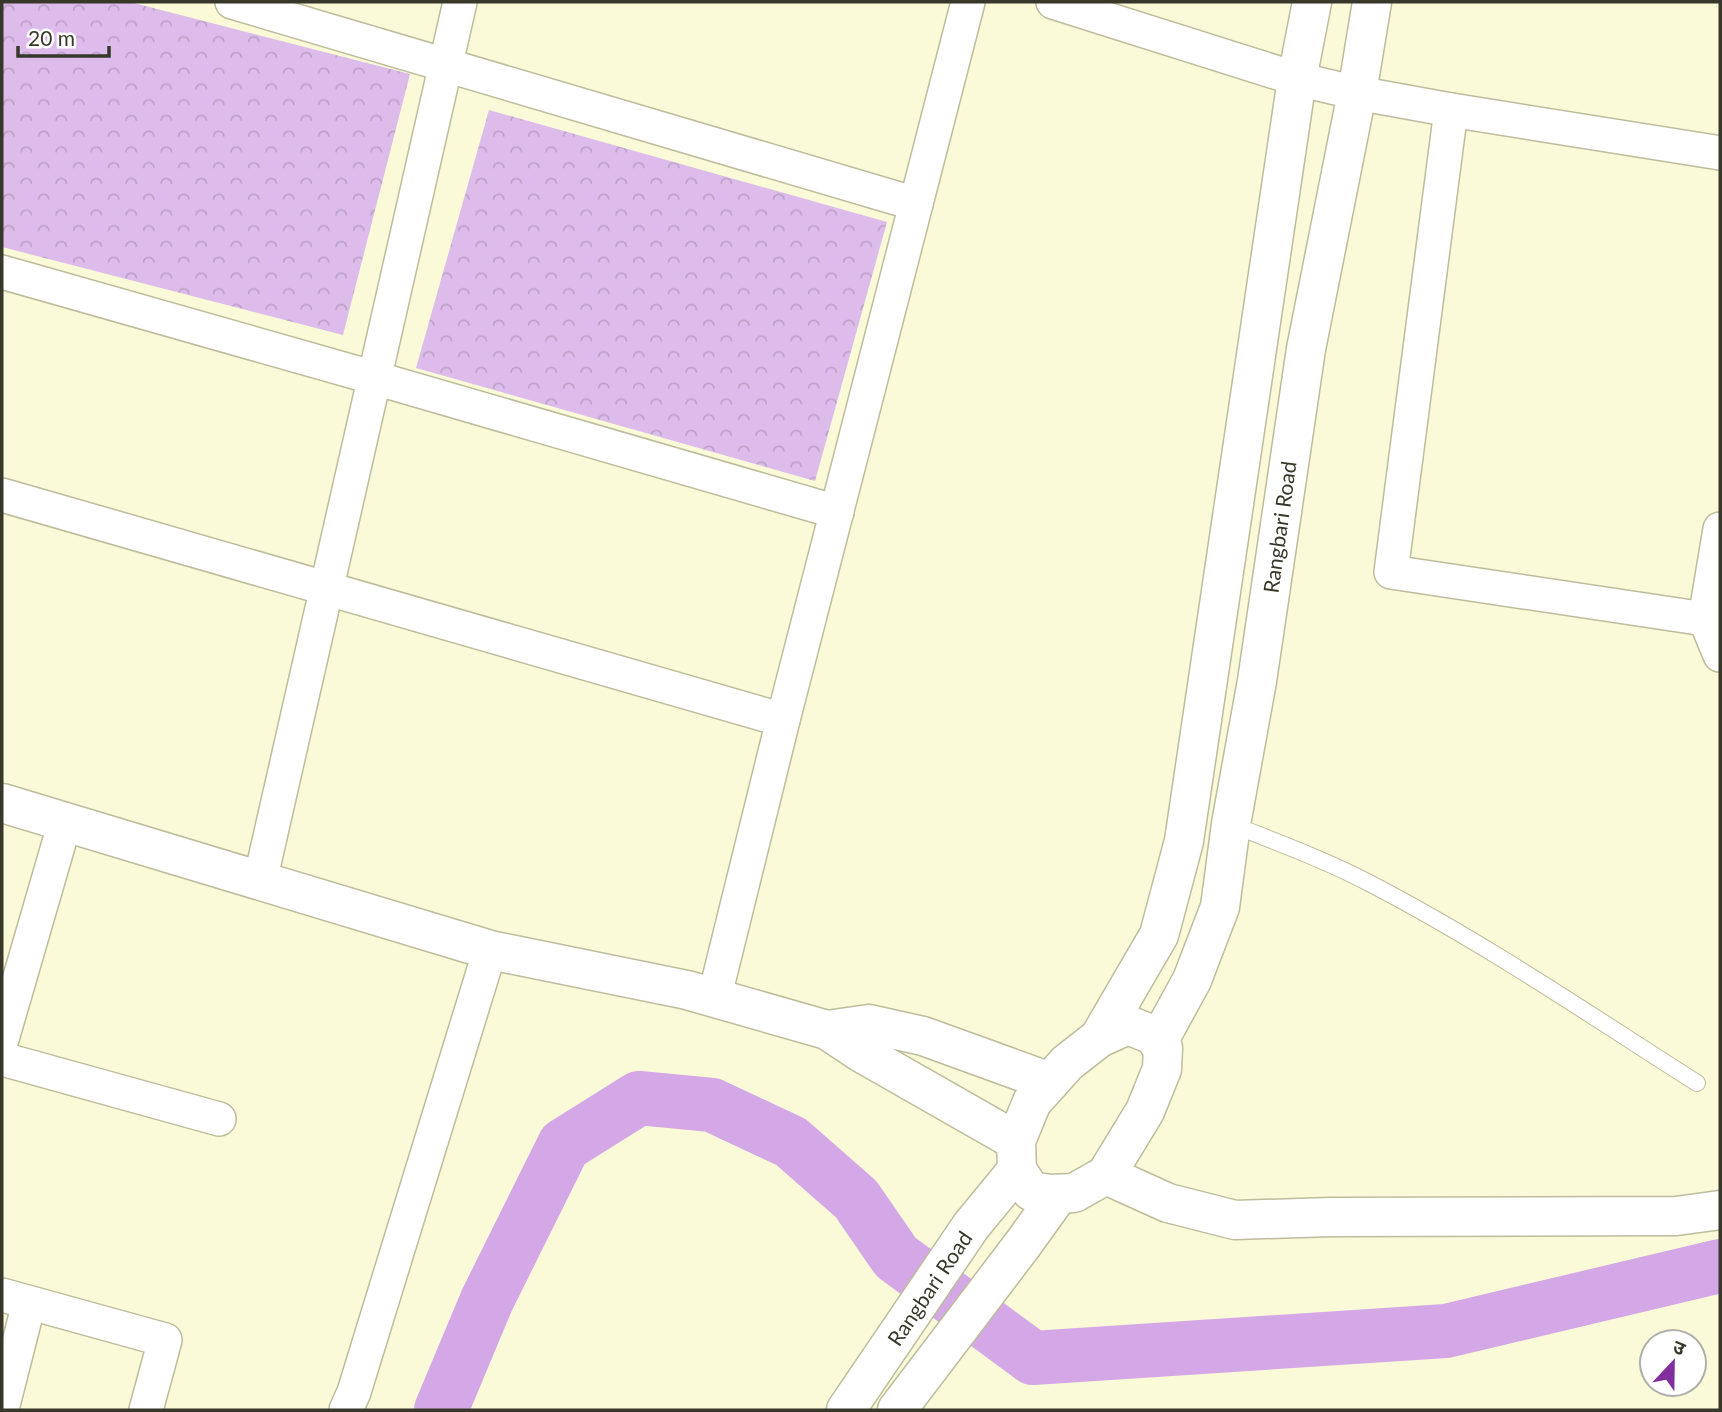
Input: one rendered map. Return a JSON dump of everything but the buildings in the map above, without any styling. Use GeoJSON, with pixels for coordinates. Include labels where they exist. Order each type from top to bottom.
{"type":"FeatureCollection","features":[{"type":"Feature","properties":{"kind":"street"},"geometry":{"type":"LineString","coordinates":[[232,2],[916,204]]}},
{"type":"Feature","properties":{"kind":"street"},"geometry":{"type":"LineString","coordinates":[[260,881],[460,2]]}},
{"type":"Feature","properties":{"kind":"street"},"geometry":{"type":"LineString","coordinates":[[715,999],[783,720],[968,2]]}},
{"type":"Feature","properties":{"kind":"street"},"geometry":{"type":"LineString","coordinates":[[1053,2],[1297,79],[1357,93],[1720,153]]}},
{"type":"Feature","properties":{"kind":"street"},"geometry":{"type":"LineString","coordinates":[[1099,1038],[1158,935],[1184,841],[1297,79],[1312,2]]}},
{"type":"Feature","properties":{"kind":"street","name":"Rangbari Road"},"geometry":{"type":"LineString","coordinates":[[1158,1042],[1192,980],[1220,907],[1231,824],[1259,668],[1306,349],[1357,93],[1372,2]]}},
{"type":"Feature","properties":{"kind":"street"},"geometry":{"type":"LineString","coordinates":[[1451,110],[1391,572],[1705,619]]}},
{"type":"Feature","properties":{"kind":"street"},"geometry":{"type":"LineString","coordinates":[[2,272],[837,512]]}},
{"type":"Feature","properties":{"kind":"street"},"geometry":{"type":"LineString","coordinates":[[2,495],[783,720]]}},
{"type":"Feature","properties":{"kind":"street"},"geometry":{"type":"LineString","coordinates":[[1720,530],[1705,619],[1720,655]]}},
{"type":"Feature","properties":{"kind":"street"},"geometry":{"type":"LineString","coordinates":[[2,803],[490,950],[687,990],[827,1030],[1016,1155],[1031,1191],[1050,1194],[1074,1193],[1106,1175],[1145,1111],[1162,1069],[1163,1048],[1153,1035],[1128,1025],[1099,1038]]}},
{"type":"Feature","properties":{"kind":"street"},"geometry":{"type":"LineString","coordinates":[[2,1039],[65,822]]}},
{"type":"Feature","properties":{"kind":"street"},"geometry":{"type":"LineString","coordinates":[[346,1410],[354,1392],[490,950]]}},
{"type":"Feature","properties":{"kind":"street"},"geometry":{"type":"LineString","coordinates":[[827,1030],[869,1024],[923,1037],[1050,1082]]}},
{"type":"Feature","properties":{"kind":"street","name":"Rangbari Road"},"geometry":{"type":"LineString","coordinates":[[846,1410],[1016,1155],[1032,1101],[1067,1063],[1099,1038]]}},
{"type":"Feature","properties":{"kind":"street"},"geometry":{"type":"LineString","coordinates":[[2,1059],[219,1119]]}},
{"type":"Feature","properties":{"kind":"street"},"geometry":{"type":"LineString","coordinates":[[1106,1175],[1168,1203],[1235,1220],[1331,1217],[1676,1216],[1720,1210]]}},
{"type":"Feature","properties":{"kind":"street"},"geometry":{"type":"LineString","coordinates":[[907,1396],[1059,1194]]}},
{"type":"Feature","properties":{"kind":"street"},"geometry":{"type":"LineString","coordinates":[[2,1409],[16,1299],[165,1340],[146,1410]]}},
{"type":"Feature","properties":{"kind":"lane"},"geometry":{"type":"LineString","coordinates":[[1231,824],[1320,859],[1475,942],[1697,1083]]}},
{"type":"Feature","properties":{"kind":"green space"},"geometry":{"type":"Polygon","coordinates":[[[2,2],[130,2],[410,74],[343,335],[2,247],[2,2]]]}},
{"type":"Feature","properties":{"kind":"green space"},"geometry":{"type":"Polygon","coordinates":[[[489,110],[887,222],[815,481],[416,368],[489,110]]]}},
{"type":"Feature","properties":{"kind":"waterway"},"geometry":{"type":"LineString","coordinates":[[441,1410],[487,1300],[564,1145],[639,1098],[712,1105],[791,1142],[856,1199],[896,1257],[1033,1358],[1446,1331],[1720,1266]]}}]}
